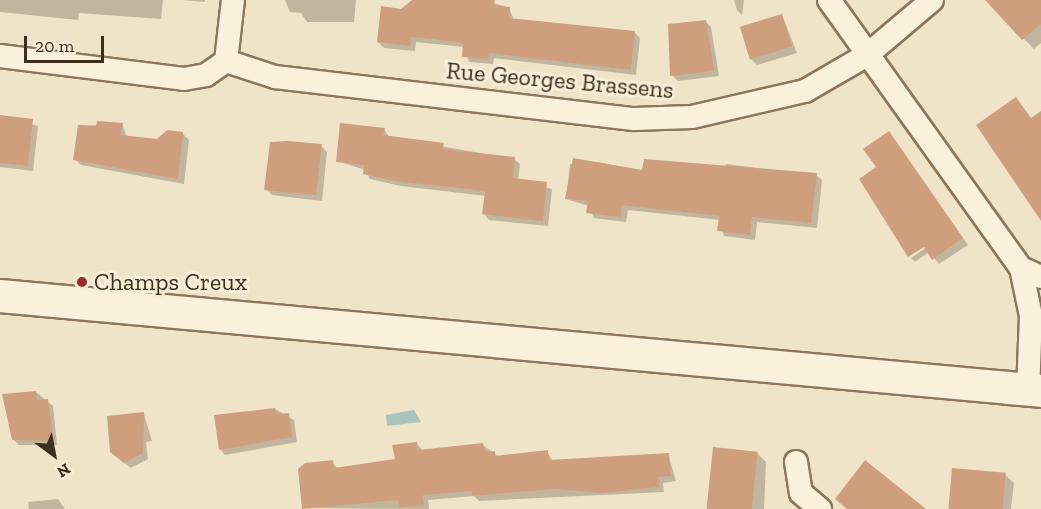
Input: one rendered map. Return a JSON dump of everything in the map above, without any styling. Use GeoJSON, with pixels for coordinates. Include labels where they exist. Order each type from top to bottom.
{"type":"FeatureCollection","features":[{"type":"Feature","properties":{"kind":"main road"},"geometry":{"type":"LineString","coordinates":[[0,296],[1034,391]]}},
{"type":"Feature","properties":{"kind":"street"},"geometry":{"type":"LineString","coordinates":[[0,56],[184,79],[206,75],[226,61],[233,0]]}},
{"type":"Feature","properties":{"kind":"street"},"geometry":{"type":"LineString","coordinates":[[829,0],[867,55],[1031,272],[1034,391]]}},
{"type":"Feature","properties":{"kind":"street","name":"Rue Georges Brassens"},"geometry":{"type":"LineString","coordinates":[[226,61],[275,77],[660,119],[780,100],[826,81],[867,55],[932,0]]}},
{"type":"Feature","properties":{"kind":"street"},"geometry":{"type":"LineString","coordinates":[[796,462],[801,493],[820,509]]}},
{"type":"Feature","properties":{"kind":"water"},"geometry":{"type":"Polygon","coordinates":[[[414,410],[421,422],[387,426],[386,415],[414,410]]]}},
{"type":"Feature","properties":{"kind":"building"},"geometry":{"type":"Polygon","coordinates":[[[412,0],[495,0],[494,5],[510,7],[509,18],[635,31],[631,70],[489,53],[488,59],[462,57],[463,43],[432,39],[411,37],[410,46],[377,42],[381,6],[401,9],[412,0]]]}},
{"type":"Feature","properties":{"kind":"building"},"geometry":{"type":"Polygon","coordinates":[[[985,0],[1041,0],[1041,24],[1022,40],[985,0]]]}},
{"type":"Feature","properties":{"kind":"building"},"geometry":{"type":"Polygon","coordinates":[[[782,14],[792,47],[750,59],[740,27],[782,14]]]}},
{"type":"Feature","properties":{"kind":"building"},"geometry":{"type":"Polygon","coordinates":[[[706,20],[714,71],[670,76],[668,24],[706,20]]]}},
{"type":"Feature","properties":{"kind":"building"},"geometry":{"type":"Polygon","coordinates":[[[1016,97],[1031,118],[1041,111],[1041,221],[976,125],[1016,97]]]}},
{"type":"Feature","properties":{"kind":"building"},"geometry":{"type":"Polygon","coordinates":[[[0,115],[33,119],[28,166],[0,163],[0,115]]]}},
{"type":"Feature","properties":{"kind":"building"},"geometry":{"type":"Polygon","coordinates":[[[97,121],[123,123],[121,135],[157,139],[167,130],[183,132],[178,179],[73,160],[78,125],[96,126],[97,121]]]}},
{"type":"Feature","properties":{"kind":"building"},"geometry":{"type":"Polygon","coordinates":[[[340,123],[385,128],[383,135],[444,143],[443,149],[515,157],[513,178],[547,182],[543,221],[482,214],[485,191],[394,181],[363,174],[364,165],[336,162],[340,123]]]}},
{"type":"Feature","properties":{"kind":"building"},"geometry":{"type":"Polygon","coordinates":[[[889,131],[963,238],[932,260],[924,247],[908,257],[859,179],[876,167],[863,149],[889,131]]]}},
{"type":"Feature","properties":{"kind":"building"},"geometry":{"type":"Polygon","coordinates":[[[270,142],[322,144],[316,195],[264,190],[270,142]]]}},
{"type":"Feature","properties":{"kind":"building"},"geometry":{"type":"Polygon","coordinates":[[[573,158],[642,170],[644,159],[817,173],[811,223],[752,217],[750,235],[717,231],[719,216],[622,205],[621,217],[586,213],[588,201],[565,199],[573,158]]]}},
{"type":"Feature","properties":{"kind":"building"},"geometry":{"type":"Polygon","coordinates":[[[36,391],[37,400],[48,399],[53,441],[12,440],[2,394],[36,391]]]}},
{"type":"Feature","properties":{"kind":"building"},"geometry":{"type":"Polygon","coordinates":[[[275,408],[276,414],[289,413],[292,437],[219,450],[214,415],[275,408]]]}},
{"type":"Feature","properties":{"kind":"building"},"geometry":{"type":"Polygon","coordinates":[[[144,412],[143,453],[124,463],[110,452],[107,416],[144,412]]]}},
{"type":"Feature","properties":{"kind":"building"},"geometry":{"type":"Polygon","coordinates":[[[417,442],[418,450],[483,443],[485,452],[495,451],[495,456],[548,450],[549,460],[669,453],[671,476],[658,477],[659,487],[604,493],[554,489],[472,496],[472,491],[423,495],[424,505],[399,508],[398,500],[302,509],[298,469],[305,463],[333,460],[334,468],[395,459],[392,445],[417,442]]]}},
{"type":"Feature","properties":{"kind":"building"},"geometry":{"type":"Polygon","coordinates":[[[713,447],[758,452],[752,509],[706,509],[713,447]]]}},
{"type":"Feature","properties":{"kind":"building"},"geometry":{"type":"Polygon","coordinates":[[[865,460],[926,509],[847,509],[835,499],[865,460]]]}},
{"type":"Feature","properties":{"kind":"building"},"geometry":{"type":"Polygon","coordinates":[[[952,468],[1006,473],[1003,509],[948,509],[952,468]]]}},
{"type":"Feature","properties":{"kind":"place","name":"Champs Creux"},"geometry":{"type":"Point","coordinates":[82,282]}}]}
